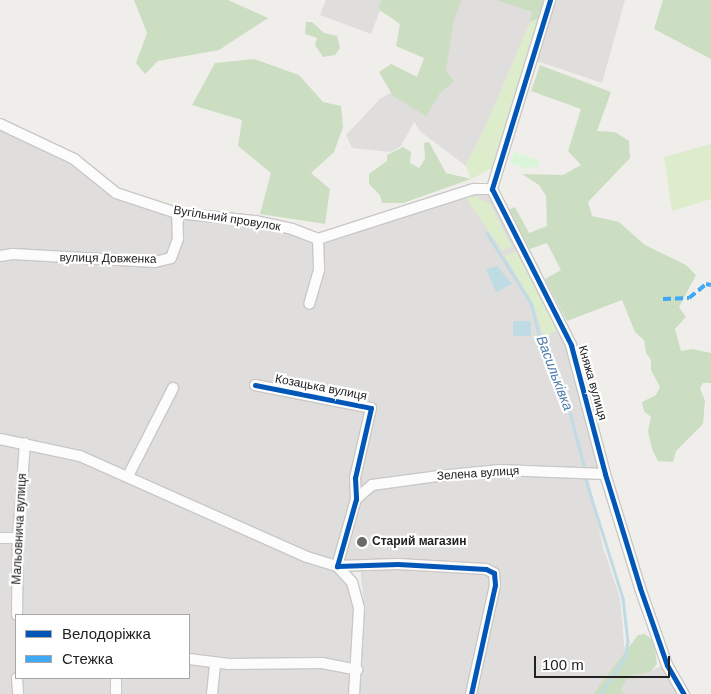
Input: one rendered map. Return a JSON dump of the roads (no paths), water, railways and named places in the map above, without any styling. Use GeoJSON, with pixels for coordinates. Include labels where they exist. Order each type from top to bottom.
{"type":"FeatureCollection","features":[{"type":"Feature","properties":{"kind":"street"},"geometry":{"type":"LineString","coordinates":[[309,304],[319,270],[318,239],[474,189],[492,189],[550,0]]}},
{"type":"Feature","properties":{"kind":"street","name":"Вугільний провулок"},"geometry":{"type":"LineString","coordinates":[[0,124],[74,159],[116,194],[177,213],[255,221],[292,229],[318,239]]}},
{"type":"Feature","properties":{"kind":"street","name":"Княжа вулиця"},"geometry":{"type":"LineString","coordinates":[[492,189],[571,345],[605,474],[667,665],[684,694]]}},
{"type":"Feature","properties":{"kind":"street","name":"вулиця Довженка"},"geometry":{"type":"LineString","coordinates":[[0,256],[13,254],[154,262],[170,258],[178,239],[177,213]]}},
{"type":"Feature","properties":{"kind":"street","name":"Козацька вулиця"},"geometry":{"type":"LineString","coordinates":[[255,385],[371,408],[355,478],[356,499],[337,566]]}},
{"type":"Feature","properties":{"kind":"street"},"geometry":{"type":"LineString","coordinates":[[128,476],[173,388]]}},
{"type":"Feature","properties":{"kind":"street"},"geometry":{"type":"LineString","coordinates":[[0,439],[80,456],[307,556],[337,566],[398,564],[486,569],[494,573],[495,585],[471,694]]}},
{"type":"Feature","properties":{"kind":"street","name":"Мальовнича вулиця"},"geometry":{"type":"LineString","coordinates":[[17,614],[18,538],[25,443]]}},
{"type":"Feature","properties":{"kind":"street","name":"Зелена вулиця"},"geometry":{"type":"LineString","coordinates":[[356,499],[372,485],[439,476],[500,470],[605,474]]}},
{"type":"Feature","properties":{"kind":"street"},"geometry":{"type":"LineString","coordinates":[[0,538],[18,538]]}},
{"type":"Feature","properties":{"kind":"street"},"geometry":{"type":"LineString","coordinates":[[337,566],[352,582],[359,608],[357,670],[354,694]]}},
{"type":"Feature","properties":{"kind":"street"},"geometry":{"type":"LineString","coordinates":[[190,659],[216,663],[322,663],[357,670]]}},
{"type":"Feature","properties":{"kind":"street"},"geometry":{"type":"LineString","coordinates":[[212,694],[216,663]]}},
{"type":"Feature","properties":{"kind":"street"},"geometry":{"type":"LineString","coordinates":[[18,679],[18,694]]}},
{"type":"Feature","properties":{"kind":"street"},"geometry":{"type":"LineString","coordinates":[[116,679],[116,694]]}},
{"type":"Feature","properties":{"kind":"water"},"geometry":{"type":"Polygon","coordinates":[[[497,266],[512,284],[496,292],[486,269],[497,266]]]}},
{"type":"Feature","properties":{"kind":"water"},"geometry":{"type":"Polygon","coordinates":[[[513,321],[531,321],[531,336],[513,336],[513,321]]]}},
{"type":"Feature","properties":{"kind":"waterway","name":"Васильківка"},"geometry":{"type":"LineString","coordinates":[[487,233],[531,303],[544,353],[564,390],[584,465]]}},
{"type":"Feature","properties":{"kind":"waterway","name":"Васильківка"},"geometry":{"type":"LineString","coordinates":[[586,480],[623,598],[628,642],[625,658],[601,694]]}},
{"type":"Feature","properties":{"kind":"place","name":"Старий магазин"},"geometry":{"type":"Point","coordinates":[362,542]}}]}
